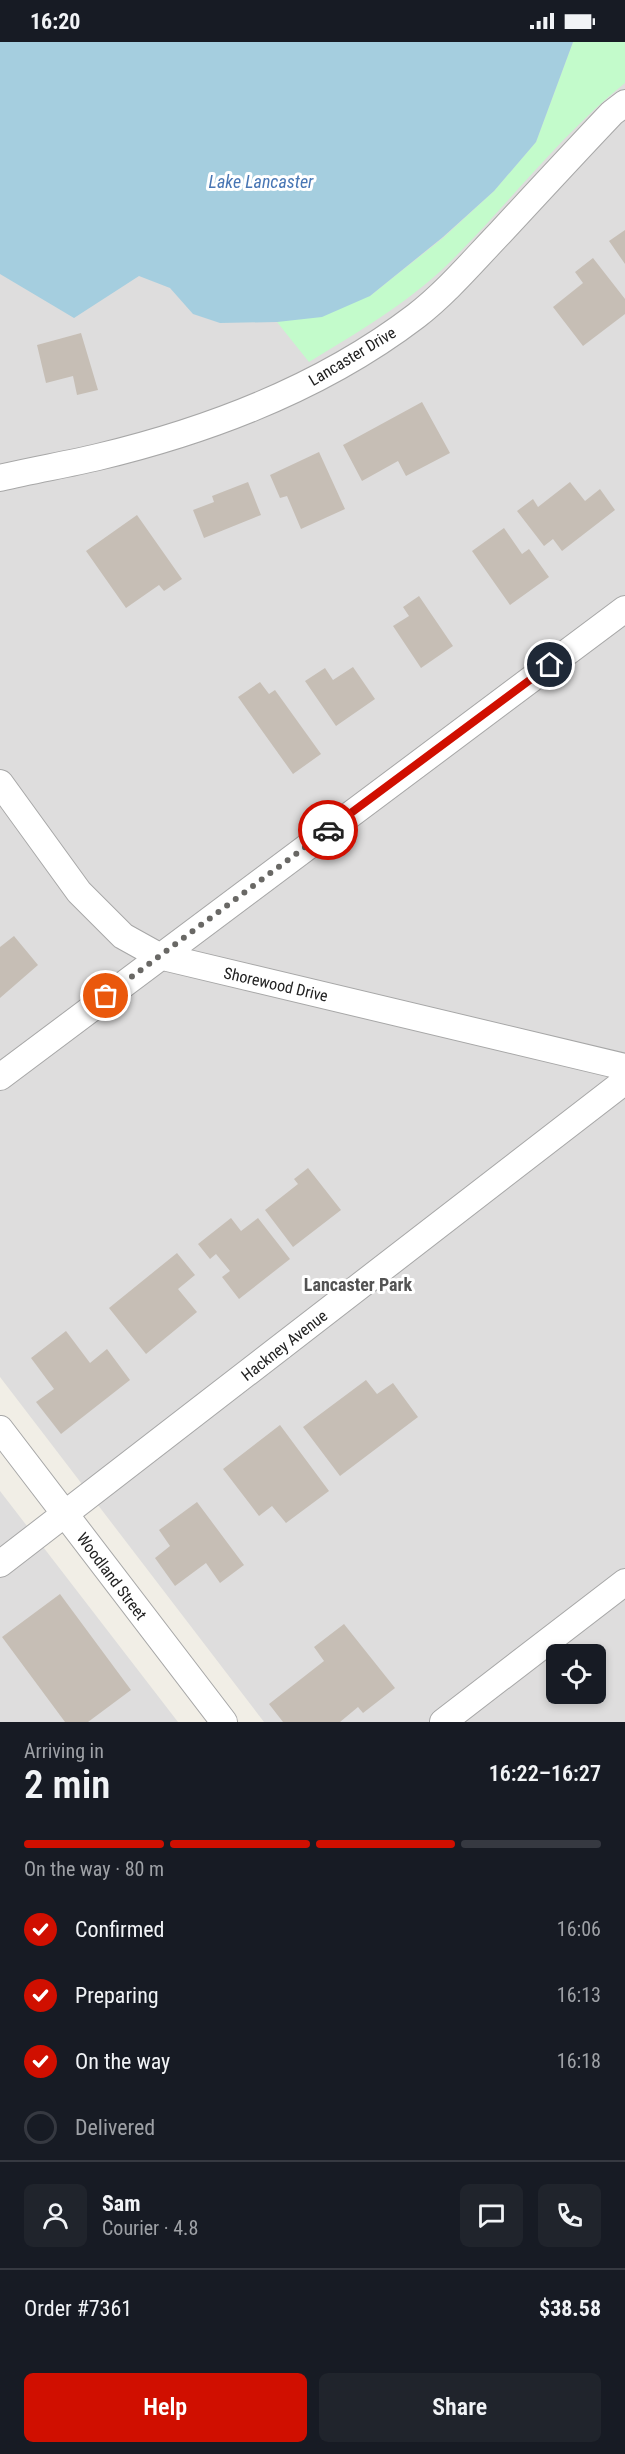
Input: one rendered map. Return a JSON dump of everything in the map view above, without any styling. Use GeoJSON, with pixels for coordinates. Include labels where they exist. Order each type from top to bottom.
{"type":"FeatureCollection","features":[{"type":"Feature","properties":{"kind":"street","name":"Lancaster Drive"},"geometry":{"type":"LineString","coordinates":[[0,478],[98,457],[240,413],[298,388],[367,350],[417,315],[463,273],[612,113],[625,103]]}},
{"type":"Feature","properties":{"kind":"street"},"geometry":{"type":"LineString","coordinates":[[0,1077],[625,609]]}},
{"type":"Feature","properties":{"kind":"street","name":"Shorewood Drive"},"geometry":{"type":"LineString","coordinates":[[0,783],[79,892],[123,936],[159,956],[625,1067]]}},
{"type":"Feature","properties":{"kind":"street","name":"Hackney Avenue"},"geometry":{"type":"LineString","coordinates":[[0,1564],[625,1082]]}},
{"type":"Feature","properties":{"kind":"street","name":"Woodland Street"},"geometry":{"type":"LineString","coordinates":[[0,1429],[224,1722]]}},
{"type":"Feature","properties":{"kind":"street"},"geometry":{"type":"LineString","coordinates":[[443,1722],[625,1582]]}},
{"type":"Feature","properties":{"kind":"shaded area"},"geometry":{"type":"Polygon","coordinates":[[[0,42],[625,42],[625,1722],[264,1722],[0,1377],[0,42]]]}},
{"type":"Feature","properties":{"kind":"shaded area"},"geometry":{"type":"Polygon","coordinates":[[[0,1491],[178,1722],[0,1722],[0,1491]]]}},
{"type":"Feature","properties":{"kind":"green space"},"geometry":{"type":"Polygon","coordinates":[[[573,42],[625,42],[625,83],[555,148],[447,265],[415,293],[381,317],[309,362],[277,322],[370,296],[443,238],[494,191],[536,142],[573,42]]]}},
{"type":"Feature","properties":{"kind":"water","name":"Lake Lancaster"},"geometry":{"type":"Polygon","coordinates":[[[0,42],[573,42],[536,142],[494,191],[443,237],[370,296],[322,317],[277,322],[220,323],[193,314],[170,288],[139,276],[74,318],[0,274],[0,42]]]}},
{"type":"Feature","properties":{"kind":"building"},"geometry":{"type":"Polygon","coordinates":[[[625,230],[625,264],[609,241],[625,230]]]}},
{"type":"Feature","properties":{"kind":"building"},"geometry":{"type":"Polygon","coordinates":[[[593,258],[625,299],[625,314],[583,346],[553,307],[583,283],[575,272],[593,258]]]}},
{"type":"Feature","properties":{"kind":"building"},"geometry":{"type":"Polygon","coordinates":[[[81,333],[98,390],[77,395],[73,376],[46,383],[37,345],[81,333]]]}},
{"type":"Feature","properties":{"kind":"building"},"geometry":{"type":"Polygon","coordinates":[[[422,402],[450,453],[406,476],[398,461],[362,481],[343,445],[422,402]]]}},
{"type":"Feature","properties":{"kind":"building"},"geometry":{"type":"Polygon","coordinates":[[[319,452],[345,509],[301,529],[287,496],[280,498],[270,475],[319,452]]]}},
{"type":"Feature","properties":{"kind":"building"},"geometry":{"type":"Polygon","coordinates":[[[248,482],[261,515],[204,538],[193,510],[214,502],[212,496],[248,482]]]}},
{"type":"Feature","properties":{"kind":"building"},"geometry":{"type":"Polygon","coordinates":[[[570,482],[585,501],[600,489],[615,510],[562,551],[553,539],[544,546],[517,511],[533,499],[538,507],[570,482]]]}},
{"type":"Feature","properties":{"kind":"building"},"geometry":{"type":"Polygon","coordinates":[[[137,515],[182,579],[164,591],[159,585],[126,608],[86,551],[137,515]]]}},
{"type":"Feature","properties":{"kind":"building"},"geometry":{"type":"Polygon","coordinates":[[[504,528],[522,554],[529,549],[549,577],[510,605],[472,551],[504,528]]]}},
{"type":"Feature","properties":{"kind":"building"},"geometry":{"type":"Polygon","coordinates":[[[419,596],[453,646],[421,668],[393,626],[409,616],[403,607],[419,596]]]}},
{"type":"Feature","properties":{"kind":"building"},"geometry":{"type":"Polygon","coordinates":[[[353,667],[375,699],[336,726],[305,681],[325,668],[333,680],[353,667]]]}},
{"type":"Feature","properties":{"kind":"building"},"geometry":{"type":"Polygon","coordinates":[[[260,682],[269,694],[275,690],[321,754],[293,774],[238,697],[260,682]]]}},
{"type":"Feature","properties":{"kind":"building"},"geometry":{"type":"Polygon","coordinates":[[[14,936],[38,965],[0,998],[0,947],[14,936]]]}},
{"type":"Feature","properties":{"kind":"building"},"geometry":{"type":"Polygon","coordinates":[[[308,1168],[341,1210],[293,1247],[265,1210],[298,1184],[294,1179],[308,1168]]]}},
{"type":"Feature","properties":{"kind":"building"},"geometry":{"type":"Polygon","coordinates":[[[231,1218],[241,1231],[258,1218],[290,1259],[239,1299],[222,1277],[230,1271],[216,1254],[210,1259],[198,1244],[231,1218]]]}},
{"type":"Feature","properties":{"kind":"building"},"geometry":{"type":"Polygon","coordinates":[[[177,1253],[195,1275],[178,1289],[197,1312],[146,1354],[109,1308],[177,1253]]]}},
{"type":"Feature","properties":{"kind":"building"},"geometry":{"type":"Polygon","coordinates":[[[66,1331],[90,1363],[107,1349],[130,1380],[61,1434],[36,1402],[54,1389],[31,1358],[66,1331]]]}},
{"type":"Feature","properties":{"kind":"building"},"geometry":{"type":"Polygon","coordinates":[[[366,1380],[377,1394],[393,1383],[418,1417],[340,1476],[303,1427],[366,1380]]]}},
{"type":"Feature","properties":{"kind":"building"},"geometry":{"type":"Polygon","coordinates":[[[280,1425],[329,1491],[286,1523],[272,1506],[259,1516],[223,1469],[280,1425]]]}},
{"type":"Feature","properties":{"kind":"building"},"geometry":{"type":"Polygon","coordinates":[[[197,1502],[244,1565],[220,1583],[206,1563],[175,1586],[155,1558],[170,1546],[159,1530],[197,1502]]]}},
{"type":"Feature","properties":{"kind":"building"},"geometry":{"type":"Polygon","coordinates":[[[60,1594],[131,1690],[88,1722],[65,1722],[2,1637],[60,1594]]]}},
{"type":"Feature","properties":{"kind":"building"},"geometry":{"type":"Polygon","coordinates":[[[344,1624],[395,1688],[363,1713],[358,1707],[340,1722],[283,1722],[269,1704],[324,1661],[314,1647],[344,1624]]]}},
{"type":"Feature","properties":{"kind":"way so far"},"geometry":{"type":"LineString","coordinates":[[106,996],[328,830]]}},
{"type":"Feature","properties":{"kind":"district","name":"Lancaster Park"},"geometry":{"type":"Point","coordinates":[358,1285]}},
{"type":"Feature","properties":{"kind":"route"},"geometry":{"type":"LineString","coordinates":[[328,830],[550,665]]}}]}
